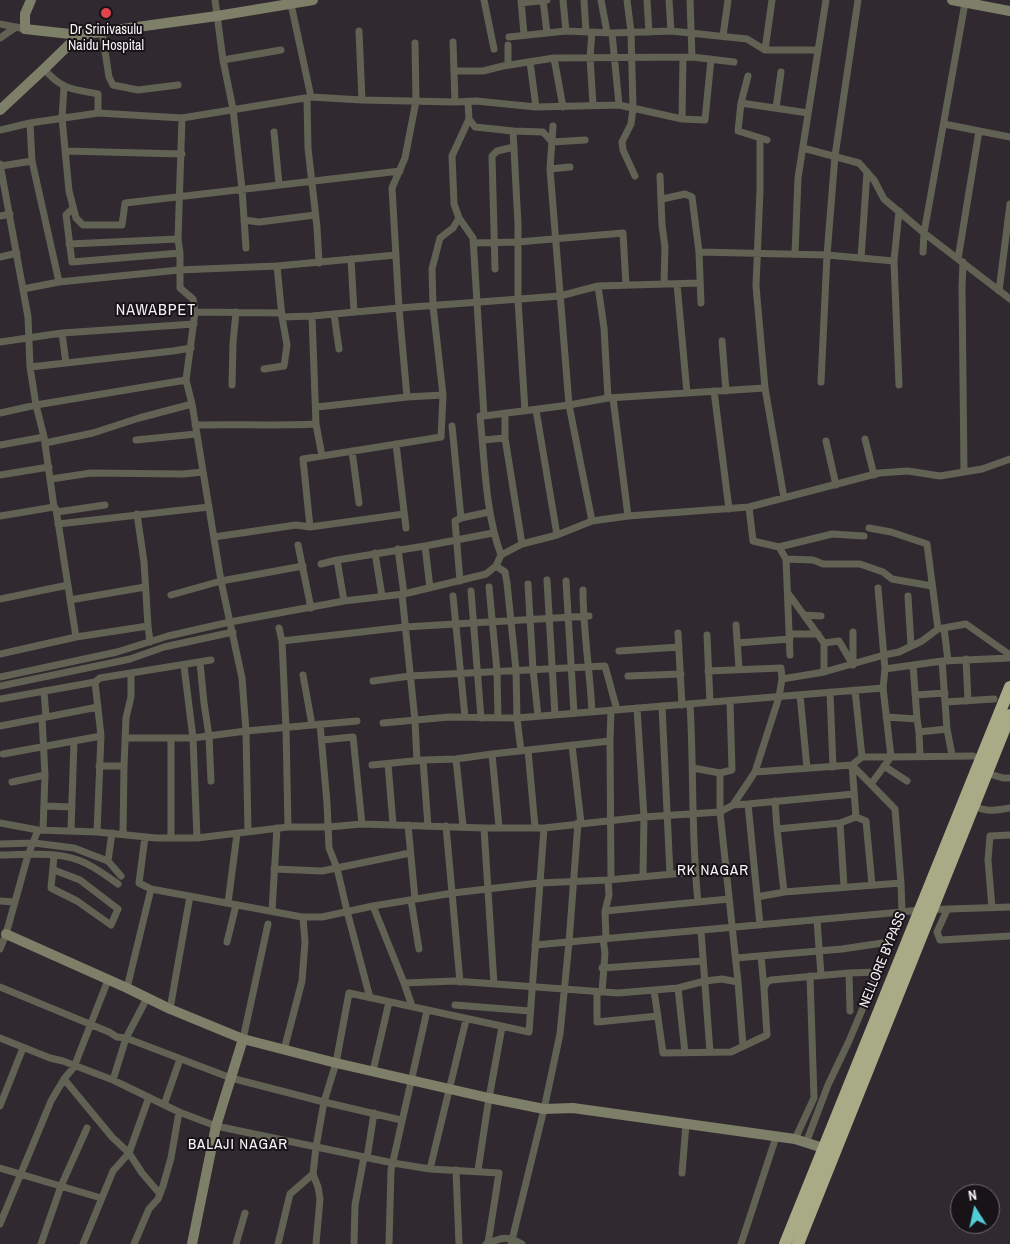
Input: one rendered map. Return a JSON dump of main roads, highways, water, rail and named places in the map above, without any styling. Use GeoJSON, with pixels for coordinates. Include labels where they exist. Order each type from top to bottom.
{"type":"FeatureCollection","features":[{"type":"Feature","properties":{"kind":"highway","name":"NELLORE BYPASS"},"geometry":{"type":"LineString","coordinates":[[798,1244],[1010,687]]}},
{"type":"Feature","properties":{"kind":"highway","name":"NELLORE BYPASS"},"geometry":{"type":"LineString","coordinates":[[785,1244],[823,1148],[925,910],[974,805],[1010,714]]}},
{"type":"Feature","properties":{"kind":"place","name":"Dr Srinivasulu Naidu Hospital"},"geometry":{"type":"Point","coordinates":[106,13]}},
{"type":"Feature","properties":{"kind":"district","name":"NAWABPET"},"geometry":{"type":"Point","coordinates":[156,311]}},
{"type":"Feature","properties":{"kind":"district","name":"RK NAGAR"},"geometry":{"type":"Point","coordinates":[713,871]}},
{"type":"Feature","properties":{"kind":"district","name":"BALAJI NAGAR"},"geometry":{"type":"Point","coordinates":[238,1145]}}]}
